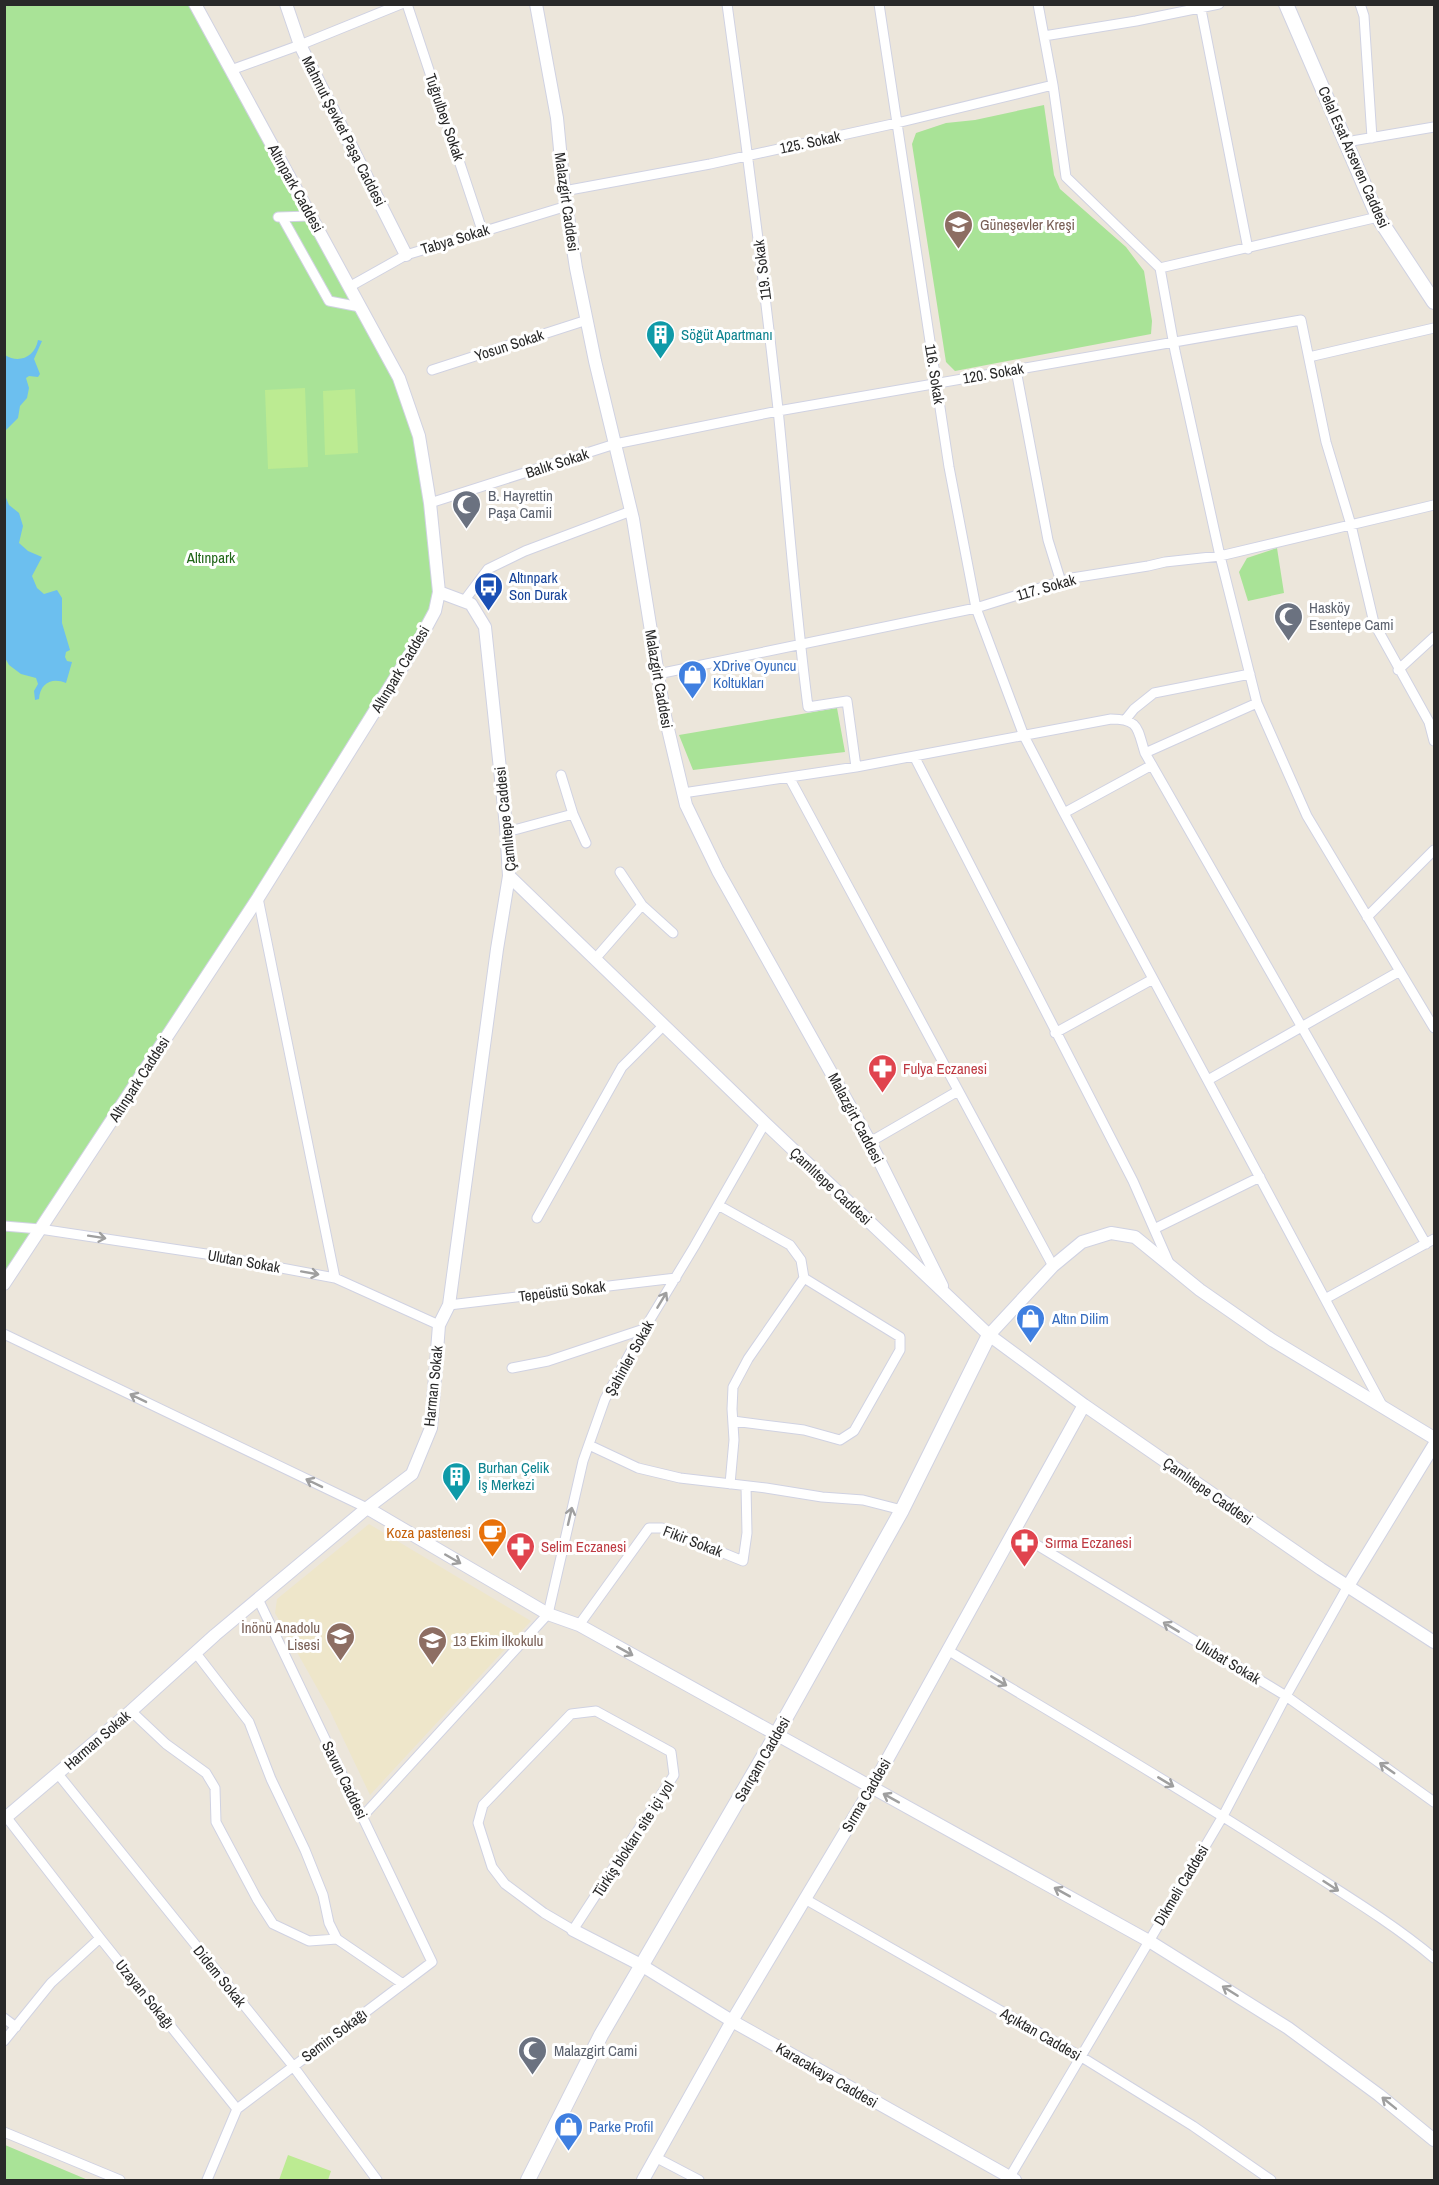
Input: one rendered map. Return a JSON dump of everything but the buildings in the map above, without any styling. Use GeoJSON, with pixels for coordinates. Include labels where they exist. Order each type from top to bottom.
{"type":"FeatureCollection","features":[{"type":"Feature","properties":{"kind":"main road","name":"Celal Esat Arseven Caddesi"},"geometry":{"type":"LineString","coordinates":[[1286,4],[1378,218],[1434,302]]}},
{"type":"Feature","properties":{"kind":"main road","name":"Sarıçam Caddesi"},"geometry":{"type":"LineString","coordinates":[[528,2181],[570,2094],[641,1965],[776,1736],[902,1510],[989,1335]]}},
{"type":"Feature","properties":{"kind":"street","name":"Altınpark Caddesi"},"geometry":{"type":"LineString","coordinates":[[4,1284],[258,898],[421,637],[435,611],[439,592],[430,503],[419,436],[399,378],[195,4]]}},
{"type":"Feature","properties":{"kind":"street","name":"Mahmut Şevket Paşa Caddesi"},"geometry":{"type":"LineString","coordinates":[[286,4],[300,45],[406,255]]}},
{"type":"Feature","properties":{"kind":"street"},"geometry":{"type":"LineString","coordinates":[[231,70],[401,4]]}},
{"type":"Feature","properties":{"kind":"street","name":"Tuğrulbey Sokak"},"geometry":{"type":"LineString","coordinates":[[407,4],[482,231]]}},
{"type":"Feature","properties":{"kind":"street","name":"119. Sokak"},"geometry":{"type":"LineString","coordinates":[[727,4],[748,155],[778,411],[808,707],[847,701],[856,767]]}},
{"type":"Feature","properties":{"kind":"street","name":"116. Sokak"},"geometry":{"type":"LineString","coordinates":[[879,4],[949,467],[976,608],[1024,736],[1383,1407]]}},
{"type":"Feature","properties":{"kind":"street"},"geometry":{"type":"LineString","coordinates":[[1038,4],[1053,85],[1066,177],[1160,268],[1173,343],[1220,556],[1257,703],[1307,816],[1434,1028]]}},
{"type":"Feature","properties":{"kind":"street"},"geometry":{"type":"LineString","coordinates":[[1044,36],[1219,4]]}},
{"type":"Feature","properties":{"kind":"street"},"geometry":{"type":"LineString","coordinates":[[1360,4],[1364,16],[1372,138]]}},
{"type":"Feature","properties":{"kind":"street","name":"Malazgirt Caddesi"},"geometry":{"type":"LineString","coordinates":[[538,5],[557,118],[564,191],[587,320],[631,512],[664,712],[686,805],[718,871],[870,1142],[947,1296]]}},
{"type":"Feature","properties":{"kind":"street"},"geometry":{"type":"LineString","coordinates":[[1201,7],[1248,249]]}},
{"type":"Feature","properties":{"kind":"street","name":"125. Sokak"},"geometry":{"type":"LineString","coordinates":[[564,191],[897,123],[1053,85]]}},
{"type":"Feature","properties":{"kind":"street"},"geometry":{"type":"LineString","coordinates":[[1346,142],[1434,127]]}},
{"type":"Feature","properties":{"kind":"street","name":"Tabya Sokak"},"geometry":{"type":"LineString","coordinates":[[349,287],[406,255],[567,206]]}},
{"type":"Feature","properties":{"kind":"street"},"geometry":{"type":"LineString","coordinates":[[311,216],[280,217],[329,301],[360,307]]}},
{"type":"Feature","properties":{"kind":"street"},"geometry":{"type":"LineString","coordinates":[[1160,268],[1378,218]]}},
{"type":"Feature","properties":{"kind":"street","name":"Yosun Sokak"},"geometry":{"type":"LineString","coordinates":[[432,370],[587,320]]}},
{"type":"Feature","properties":{"kind":"street","name":"120. Sokak"},"geometry":{"type":"LineString","coordinates":[[615,444],[778,411],[1301,320],[1309,357]]}},
{"type":"Feature","properties":{"kind":"street"},"geometry":{"type":"LineString","coordinates":[[1434,328],[1309,357],[1326,442],[1351,525],[1374,623],[1398,670],[1429,722],[1434,741]]}},
{"type":"Feature","properties":{"kind":"street"},"geometry":{"type":"LineString","coordinates":[[1016,370],[1048,540],[1061,582]]}},
{"type":"Feature","properties":{"kind":"street","name":"Balık Sokak"},"geometry":{"type":"LineString","coordinates":[[430,503],[615,444]]}},
{"type":"Feature","properties":{"kind":"street","name":"117. Sokak"},"geometry":{"type":"LineString","coordinates":[[658,674],[976,608],[1061,582],[1166,561],[1220,556],[1434,505]]}},
{"type":"Feature","properties":{"kind":"street"},"geometry":{"type":"LineString","coordinates":[[464,602],[488,569],[525,551],[631,512]]}},
{"type":"Feature","properties":{"kind":"street","name":"Çamlıtepe Caddesi"},"geometry":{"type":"LineString","coordinates":[[439,592],[471,604],[484,627],[507,832],[509,876],[989,1335],[1084,1406],[1434,1642]]}},
{"type":"Feature","properties":{"kind":"street"},"geometry":{"type":"LineString","coordinates":[[1398,670],[1434,637]]}},
{"type":"Feature","properties":{"kind":"street"},"geometry":{"type":"LineString","coordinates":[[1126,719],[1134,709],[1154,693],[1250,674]]}},
{"type":"Feature","properties":{"kind":"street"},"geometry":{"type":"LineString","coordinates":[[1145,753],[1257,703]]}},
{"type":"Feature","properties":{"kind":"street"},"geometry":{"type":"LineString","coordinates":[[683,793],[856,767],[1111,719],[1126,719],[1136,727],[1145,753],[1302,1027],[1430,1241],[1325,1299]]}},
{"type":"Feature","properties":{"kind":"street"},"geometry":{"type":"LineString","coordinates":[[914,756],[1055,1033],[1133,1180],[1170,1265]]}},
{"type":"Feature","properties":{"kind":"street"},"geometry":{"type":"LineString","coordinates":[[1064,813],[1152,765]]}},
{"type":"Feature","properties":{"kind":"street"},"geometry":{"type":"LineString","coordinates":[[561,775],[585,843]]}},
{"type":"Feature","properties":{"kind":"street"},"geometry":{"type":"LineString","coordinates":[[789,777],[1053,1266]]}},
{"type":"Feature","properties":{"kind":"street"},"geometry":{"type":"LineString","coordinates":[[507,832],[573,814]]}},
{"type":"Feature","properties":{"kind":"street"},"geometry":{"type":"LineString","coordinates":[[1367,917],[1433,855]]}},
{"type":"Feature","properties":{"kind":"street"},"geometry":{"type":"LineString","coordinates":[[620,872],[642,904],[673,933]]}},
{"type":"Feature","properties":{"kind":"street","name":"Harman Sokak"},"geometry":{"type":"LineString","coordinates":[[5,1817],[131,1711],[195,1652],[367,1508],[412,1474],[431,1428],[439,1325],[448,1305],[509,876]]}},
{"type":"Feature","properties":{"kind":"street"},"geometry":{"type":"LineString","coordinates":[[258,898],[335,1278]]}},
{"type":"Feature","properties":{"kind":"street"},"geometry":{"type":"LineString","coordinates":[[595,958],[642,904]]}},
{"type":"Feature","properties":{"kind":"street"},"geometry":{"type":"LineString","coordinates":[[1208,1080],[1400,971]]}},
{"type":"Feature","properties":{"kind":"street"},"geometry":{"type":"LineString","coordinates":[[1055,1033],[1153,979]]}},
{"type":"Feature","properties":{"kind":"street"},"geometry":{"type":"LineString","coordinates":[[537,1218],[622,1067],[664,1025]]}},
{"type":"Feature","properties":{"kind":"street"},"geometry":{"type":"LineString","coordinates":[[870,1142],[958,1091]]}},
{"type":"Feature","properties":{"kind":"street","name":"Şahinler Sokak"},"geometry":{"type":"LineString","coordinates":[[548,1614],[583,1461],[605,1399],[765,1123]]}},
{"type":"Feature","properties":{"kind":"street"},"geometry":{"type":"LineString","coordinates":[[1154,1229],[1260,1177]]}},
{"type":"Feature","properties":{"kind":"street"},"geometry":{"type":"LineString","coordinates":[[718,1205],[790,1245],[801,1260],[804,1278],[748,1359],[734,1388],[734,1440],[730,1484]]}},
{"type":"Feature","properties":{"kind":"street","name":"Ulutan Sokak"},"geometry":{"type":"LineString","coordinates":[[4,1226],[40,1228],[206,1254],[335,1278],[439,1325]]}},
{"type":"Feature","properties":{"kind":"street"},"geometry":{"type":"LineString","coordinates":[[989,1335],[1053,1266],[1083,1242],[1111,1233],[1135,1237],[1200,1290],[1272,1340],[1383,1407],[1434,1445],[1348,1586]]}},
{"type":"Feature","properties":{"kind":"street","name":"Tepeüstü Sokak"},"geometry":{"type":"LineString","coordinates":[[448,1305],[676,1278]]}},
{"type":"Feature","properties":{"kind":"street"},"geometry":{"type":"LineString","coordinates":[[733,1421],[804,1430],[840,1440],[854,1431],[900,1350],[900,1337],[804,1278]]}},
{"type":"Feature","properties":{"kind":"street"},"geometry":{"type":"LineString","coordinates":[[512,1368],[548,1361],[644,1329]]}},
{"type":"Feature","properties":{"kind":"street"},"geometry":{"type":"LineString","coordinates":[[4,1334],[367,1508],[548,1614],[579,1625],[1149,1941],[1288,2028],[1379,2095],[1434,2140]]}},
{"type":"Feature","properties":{"kind":"street","name":"Sırma Caddesi"},"geometry":{"type":"LineString","coordinates":[[643,2181],[732,2021],[872,1787],[1084,1406]]}},
{"type":"Feature","properties":{"kind":"street"},"geometry":{"type":"LineString","coordinates":[[589,1445],[638,1468],[680,1478],[822,1497],[863,1500],[902,1510]]}},
{"type":"Feature","properties":{"kind":"street","name":"Fikir Sokak"},"geometry":{"type":"LineString","coordinates":[[579,1625],[649,1528],[662,1528],[743,1561],[747,1533],[746,1486]]}},
{"type":"Feature","properties":{"kind":"street","name":"Ulubat Sokak"},"geometry":{"type":"LineString","coordinates":[[1014,1531],[1286,1696],[1434,1802]]}},
{"type":"Feature","properties":{"kind":"street","name":"Dikmeli Caddesi"},"geometry":{"type":"LineString","coordinates":[[1011,2179],[1080,2056],[1223,1816],[1286,1696],[1348,1586]]}},
{"type":"Feature","properties":{"kind":"street","name":"Savun Caddesi"},"geometry":{"type":"LineString","coordinates":[[258,1599],[432,1962]]}},
{"type":"Feature","properties":{"kind":"street"},"geometry":{"type":"LineString","coordinates":[[363,1816],[548,1614]]}},
{"type":"Feature","properties":{"kind":"street"},"geometry":{"type":"LineString","coordinates":[[949,1651],[1223,1816],[1355,1902],[1434,1958]]}},
{"type":"Feature","properties":{"kind":"street"},"geometry":{"type":"LineString","coordinates":[[195,1652],[249,1722],[271,1779],[305,1850],[323,1895],[329,1923],[337,1940],[403,1984]]}},
{"type":"Feature","properties":{"kind":"street"},"geometry":{"type":"LineString","coordinates":[[131,1711],[166,1744],[206,1773],[215,1788],[216,1822],[273,1924],[309,1941],[337,1940]]}},
{"type":"Feature","properties":{"kind":"street","name":"Türkiş blokları site içi yol"},"geometry":{"type":"LineString","coordinates":[[573,1930],[674,1775],[671,1752],[596,1711],[571,1714],[483,1805],[478,1823],[492,1867],[505,1884],[573,1930],[641,1965]]}},
{"type":"Feature","properties":{"kind":"street","name":"Didem Sokak"},"geometry":{"type":"LineString","coordinates":[[58,1774],[293,2066],[377,2181]]}},
{"type":"Feature","properties":{"kind":"street","name":"Uzayan Sokağı"},"geometry":{"type":"LineString","coordinates":[[5,1817],[237,2109]]}},
{"type":"Feature","properties":{"kind":"street","name":"Açıktan Caddesi"},"geometry":{"type":"LineString","coordinates":[[804,1899],[1080,2056],[1193,2126],[1271,2181]]}},
{"type":"Feature","properties":{"kind":"street"},"geometry":{"type":"LineString","coordinates":[[4,2041],[51,1983],[100,1938]]}},
{"type":"Feature","properties":{"kind":"street","name":"Semin Sokağı"},"geometry":{"type":"LineString","coordinates":[[237,2109],[432,1962]]}},
{"type":"Feature","properties":{"kind":"street","name":"Karacakaya Caddesi"},"geometry":{"type":"LineString","coordinates":[[641,1965],[732,2021],[1011,2179]]}},
{"type":"Feature","properties":{"kind":"street"},"geometry":{"type":"LineString","coordinates":[[4,2018],[16,2027]]}},
{"type":"Feature","properties":{"kind":"street"},"geometry":{"type":"LineString","coordinates":[[207,2181],[237,2109]]}},
{"type":"Feature","properties":{"kind":"street"},"geometry":{"type":"LineString","coordinates":[[4,2132],[120,2181]]}},
{"type":"Feature","properties":{"kind":"street"},"geometry":{"type":"LineString","coordinates":[[655,2157],[699,2181]]}},
{"type":"Feature","properties":{"kind":"shaded area"},"geometry":{"type":"Polygon","coordinates":[[[369,1524],[531,1621],[370,1795],[330,1711],[275,1613],[277,1599],[369,1524]]]}},
{"type":"Feature","properties":{"kind":"green space","name":"Altınpark"},"geometry":{"type":"Polygon","coordinates":[[[5,5],[195,5],[399,378],[430,503],[435,611],[5,1284],[5,5]]]}},
{"type":"Feature","properties":{"kind":"green space"},"geometry":{"type":"Polygon","coordinates":[[[1044,105],[1054,175],[1060,189],[1126,247],[1144,271],[1152,321],[1151,334],[955,371],[946,362],[912,144],[916,133],[946,123],[975,120],[1044,105]]]}},
{"type":"Feature","properties":{"kind":"green space"},"geometry":{"type":"Polygon","coordinates":[[[305,388],[308,467],[268,469],[265,390],[305,388]]]}},
{"type":"Feature","properties":{"kind":"green space"},"geometry":{"type":"Polygon","coordinates":[[[355,389],[358,453],[325,455],[323,391],[355,389]]]}},
{"type":"Feature","properties":{"kind":"green space"},"geometry":{"type":"Polygon","coordinates":[[[1277,548],[1284,593],[1248,601],[1239,572],[1247,558],[1277,548]]]}},
{"type":"Feature","properties":{"kind":"green space"},"geometry":{"type":"Polygon","coordinates":[[[837,708],[845,752],[693,770],[679,735],[837,708]]]}},
{"type":"Feature","properties":{"kind":"green space"},"geometry":{"type":"Polygon","coordinates":[[[5,2145],[88,2180],[5,2180],[5,2145]]]}},
{"type":"Feature","properties":{"kind":"green space"},"geometry":{"type":"Polygon","coordinates":[[[288,2155],[331,2171],[328,2180],[279,2180],[288,2155]]]}},
{"type":"Feature","properties":{"kind":"water"},"geometry":{"type":"Polygon","coordinates":[[[38,340],[42,341],[34,359],[40,374],[38,377],[26,378],[29,388],[27,398],[20,406],[18,418],[5,431],[5,355],[16,359],[26,357],[34,351],[38,340]]]}},
{"type":"Feature","properties":{"kind":"water"},"geometry":{"type":"Polygon","coordinates":[[[4,493],[9,505],[19,513],[23,526],[19,543],[28,551],[42,557],[32,576],[37,588],[44,594],[57,590],[62,598],[62,623],[70,650],[66,652],[65,657],[67,661],[72,662],[66,683],[52,681],[44,685],[39,699],[35,700],[34,691],[38,684],[36,678],[21,674],[9,665],[5,658],[4,493]]]}},
{"type":"Feature","properties":{"kind":"place","name":"Güneşevler Kreşi"},"geometry":{"type":"Point","coordinates":[959,250]}},
{"type":"Feature","properties":{"kind":"place","name":"Söğüt Apartmanı"},"geometry":{"type":"Point","coordinates":[660,360]}},
{"type":"Feature","properties":{"kind":"place","name":"B. Hayrettin Paşa Camii"},"geometry":{"type":"Point","coordinates":[467,530]}},
{"type":"Feature","properties":{"kind":"place","name":"Altınpark Son Durak"},"geometry":{"type":"Point","coordinates":[488,612]}},
{"type":"Feature","properties":{"kind":"place","name":"Hasköy Esentepe Cami"},"geometry":{"type":"Point","coordinates":[1288,642]}},
{"type":"Feature","properties":{"kind":"place","name":"XDrive Oyuncu Koltukları"},"geometry":{"type":"Point","coordinates":[692,700]}},
{"type":"Feature","properties":{"kind":"place","name":"Fulya Eczanesi"},"geometry":{"type":"Point","coordinates":[882,1094]}},
{"type":"Feature","properties":{"kind":"place","name":"Altın Dilim"},"geometry":{"type":"Point","coordinates":[1031,1344]}},
{"type":"Feature","properties":{"kind":"place","name":"Burhan Çelik İş Merkezi"},"geometry":{"type":"Point","coordinates":[457,1502]}},
{"type":"Feature","properties":{"kind":"place","name":"Koza pastenesi"},"geometry":{"type":"Point","coordinates":[492,1558]}},
{"type":"Feature","properties":{"kind":"place","name":"Sırma Eczanesi"},"geometry":{"type":"Point","coordinates":[1024,1568]}},
{"type":"Feature","properties":{"kind":"place","name":"Selim Eczanesi"},"geometry":{"type":"Point","coordinates":[520,1572]}},
{"type":"Feature","properties":{"kind":"place","name":"İnönü Anadolu Lisesi"},"geometry":{"type":"Point","coordinates":[341,1662]}},
{"type":"Feature","properties":{"kind":"place","name":"13 Ekim İlkokulu"},"geometry":{"type":"Point","coordinates":[432,1666]}},
{"type":"Feature","properties":{"kind":"place","name":"Malazgirt Cami"},"geometry":{"type":"Point","coordinates":[533,2076]}},
{"type":"Feature","properties":{"kind":"place","name":"Parke Profil"},"geometry":{"type":"Point","coordinates":[568,2152]}}]}
